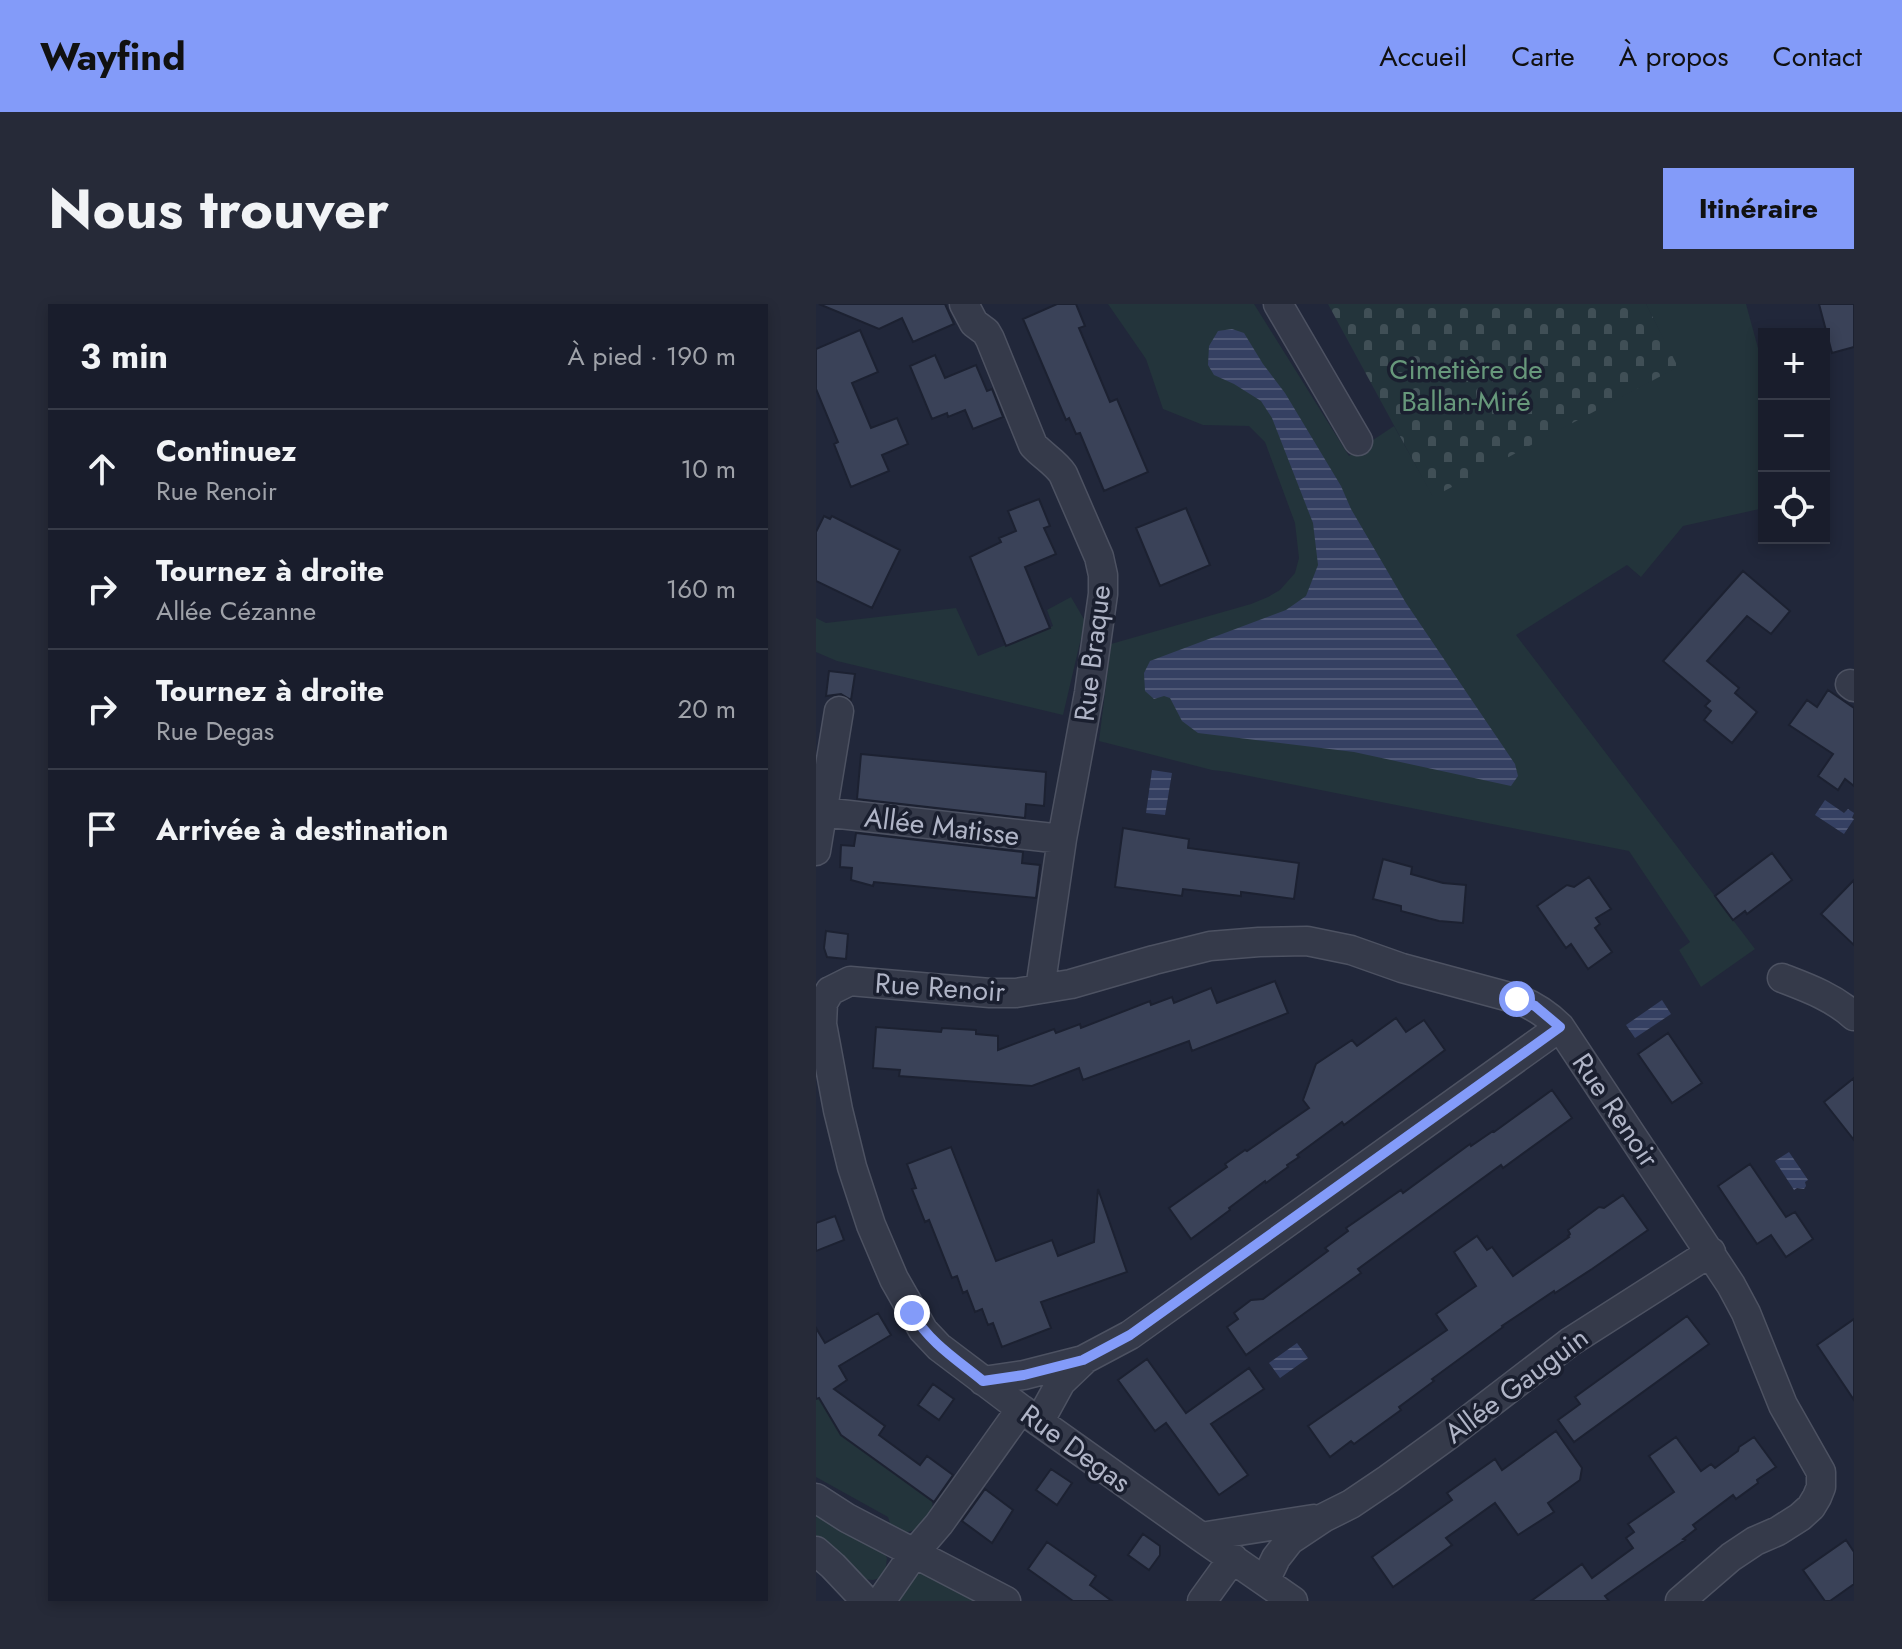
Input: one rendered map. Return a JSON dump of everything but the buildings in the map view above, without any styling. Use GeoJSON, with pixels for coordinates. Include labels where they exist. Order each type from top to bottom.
{"type":"FeatureCollection","features":[{"type":"Feature","properties":{"kind":"street","name":"Rue Braque"},"geometry":{"type":"LineString","coordinates":[[964,304],[974,323],[990,339],[1033,445],[1063,474],[1099,557],[1103,575],[1089,693],[1062,839],[1040,989]]}},
{"type":"Feature","properties":{"kind":"street"},"geometry":{"type":"LineString","coordinates":[[1278,304],[1358,441]]}},
{"type":"Feature","properties":{"kind":"street"},"geometry":{"type":"LineString","coordinates":[[816,851],[839,711]]}},
{"type":"Feature","properties":{"kind":"street","name":"Allée Matisse"},"geometry":{"type":"LineString","coordinates":[[822,812],[1062,839]]}},
{"type":"Feature","properties":{"kind":"street","name":"Rue Renoir"},"geometry":{"type":"LineString","coordinates":[[823,981],[1016,993],[1071,984],[1210,946],[1307,941],[1351,950],[1535,1006],[1560,1027],[1711,1252],[1746,1313],[1783,1405],[1821,1472],[1821,1487],[1811,1507],[1778,1531],[1731,1557],[1680,1601]]}},
{"type":"Feature","properties":{"kind":"street"},"geometry":{"type":"LineString","coordinates":[[1782,978],[1842,1005],[1854,1016]]}},
{"type":"Feature","properties":{"kind":"street","name":"Rue Degas"},"geometry":{"type":"LineString","coordinates":[[823,981],[822,1024],[852,1167],[871,1225],[894,1279],[923,1330],[939,1347],[983,1381],[1293,1601]]}},
{"type":"Feature","properties":{"kind":"street"},"geometry":{"type":"LineString","coordinates":[[881,1601],[915,1552],[1030,1415],[1083,1360],[1130,1335],[1560,1027]]}},
{"type":"Feature","properties":{"kind":"street","name":"Allée Gauguin"},"geometry":{"type":"LineString","coordinates":[[1265,1581],[1276,1558],[1290,1540],[1376,1487],[1570,1342],[1711,1252]]}},
{"type":"Feature","properties":{"kind":"street"},"geometry":{"type":"LineString","coordinates":[[983,1381],[1024,1375],[1083,1360]]}},
{"type":"Feature","properties":{"kind":"street"},"geometry":{"type":"LineString","coordinates":[[816,1498],[847,1518],[1006,1601]]}},
{"type":"Feature","properties":{"kind":"street","name":"Allée Gauguin"},"geometry":{"type":"LineString","coordinates":[[1201,1537],[1323,1518]]}},
{"type":"Feature","properties":{"kind":"street"},"geometry":{"type":"LineString","coordinates":[[816,1551],[866,1601]]}},
{"type":"Feature","properties":{"kind":"street"},"geometry":{"type":"LineString","coordinates":[[1202,1601],[1233,1558]]}},
{"type":"Feature","properties":{"kind":"green space"},"geometry":{"type":"Polygon","coordinates":[[[1108,304],[1254,304],[1349,456],[1394,426],[1433,496],[1677,367],[1646,304],[1746,304],[1758,348],[1758,509],[1683,526],[1641,577],[1627,565],[1516,635],[1755,949],[1701,987],[1679,950],[1690,942],[1629,851],[1212,770],[1099,741],[1111,644],[1268,597],[1280,590],[1295,573],[1299,558],[1295,523],[1265,442],[1249,426],[1203,425],[1163,409],[1146,359],[1108,304]]]}},
{"type":"Feature","properties":{"kind":"green space","name":"Cimetière de Ballan-Miré"},"geometry":{"type":"Polygon","coordinates":[[[1328,304],[1646,304],[1678,367],[1433,497],[1328,304]]]}},
{"type":"Feature","properties":{"kind":"green space"},"geometry":{"type":"Polygon","coordinates":[[[1071,597],[1085,621],[1063,715],[837,661],[816,652],[816,618],[826,623],[956,608],[978,656],[1053,626],[1047,610],[1071,597]]]}},
{"type":"Feature","properties":{"kind":"green space"},"geometry":{"type":"Polygon","coordinates":[[[816,1393],[841,1435],[932,1500],[933,1512],[921,1529],[893,1532],[888,1517],[816,1477],[816,1393]]]}},
{"type":"Feature","properties":{"kind":"green space"},"geometry":{"type":"Polygon","coordinates":[[[816,1511],[881,1547],[887,1558],[885,1573],[873,1580],[863,1579],[816,1539],[816,1511]]]}},
{"type":"Feature","properties":{"kind":"green space"},"geometry":{"type":"Polygon","coordinates":[[[922,1572],[991,1601],[899,1601],[912,1579],[922,1572]]]}},
{"type":"Feature","properties":{"kind":"water"},"geometry":{"type":"Polygon","coordinates":[[[1232,329],[1244,333],[1285,393],[1406,603],[1515,764],[1518,776],[1511,786],[1354,752],[1198,733],[1182,721],[1170,698],[1154,699],[1145,691],[1144,673],[1150,661],[1286,610],[1306,596],[1318,565],[1313,523],[1272,418],[1261,401],[1214,375],[1208,365],[1209,346],[1218,331],[1232,329]]]}},
{"type":"Feature","properties":{"kind":"water"},"geometry":{"type":"Polygon","coordinates":[[[1152,770],[1172,773],[1165,815],[1146,813],[1152,770]]]}},
{"type":"Feature","properties":{"kind":"water"},"geometry":{"type":"Polygon","coordinates":[[[1825,800],[1844,813],[1848,809],[1854,813],[1854,819],[1844,834],[1815,815],[1825,800]]]}},
{"type":"Feature","properties":{"kind":"water"},"geometry":{"type":"Polygon","coordinates":[[[1662,1000],[1671,1014],[1635,1038],[1626,1025],[1662,1000]]]}},
{"type":"Feature","properties":{"kind":"water"},"geometry":{"type":"Polygon","coordinates":[[[1789,1152],[1808,1180],[1804,1189],[1794,1190],[1775,1161],[1789,1152]]]}},
{"type":"Feature","properties":{"kind":"water"},"geometry":{"type":"Polygon","coordinates":[[[1297,1343],[1308,1358],[1280,1378],[1269,1363],[1297,1343]]]}},
{"type":"Feature","properties":{"kind":"route"},"geometry":{"type":"LineString","coordinates":[[912,1313],[939,1347],[983,1381],[1024,1375],[1083,1360],[1109,1347],[1560,1027],[1535,1006],[1517,999]]}}]}
